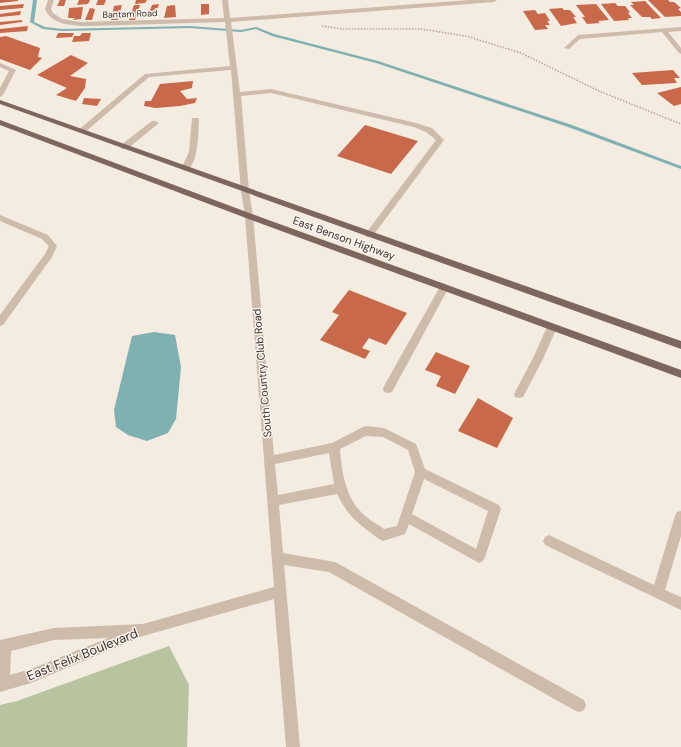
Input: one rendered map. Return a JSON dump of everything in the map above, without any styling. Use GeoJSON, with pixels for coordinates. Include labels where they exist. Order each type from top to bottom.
{"type":"FeatureCollection","features":[{"type":"Feature","properties":{"kind":"main road","name":"East Benson Highway"},"geometry":{"type":"LineString","coordinates":[[0,102],[245,191],[681,345]]}},
{"type":"Feature","properties":{"kind":"main road","name":"East Benson Highway"},"geometry":{"type":"LineString","coordinates":[[0,122],[249,216],[681,374]]}},
{"type":"Feature","properties":{"kind":"street","name":"Bantam Road"},"geometry":{"type":"LineString","coordinates":[[51,0],[48,8],[50,14],[74,24],[228,20]]}},
{"type":"Feature","properties":{"kind":"street","name":"South Country Club Road"},"geometry":{"type":"LineString","coordinates":[[225,0],[237,94],[245,191],[249,216],[293,747]]}},
{"type":"Feature","properties":{"kind":"street"},"geometry":{"type":"LineString","coordinates":[[377,0],[381,8]]}},
{"type":"Feature","properties":{"kind":"street"},"geometry":{"type":"LineString","coordinates":[[228,20],[494,0]]}},
{"type":"Feature","properties":{"kind":"street"},"geometry":{"type":"LineString","coordinates":[[567,48],[578,37],[681,29]]}},
{"type":"Feature","properties":{"kind":"street"},"geometry":{"type":"LineString","coordinates":[[663,30],[681,52]]}},
{"type":"Feature","properties":{"kind":"street"},"geometry":{"type":"LineString","coordinates":[[0,65],[13,70],[0,95]]}},
{"type":"Feature","properties":{"kind":"street"},"geometry":{"type":"LineString","coordinates":[[81,131],[147,75],[233,68]]}},
{"type":"Feature","properties":{"kind":"street"},"geometry":{"type":"LineString","coordinates":[[237,94],[271,92],[416,125],[429,130],[440,140],[369,235]]}},
{"type":"Feature","properties":{"kind":"street"},"geometry":{"type":"LineString","coordinates":[[186,169],[193,152],[195,120]]}},
{"type":"Feature","properties":{"kind":"street"},"geometry":{"type":"LineString","coordinates":[[124,147],[155,123]]}},
{"type":"Feature","properties":{"kind":"street"},"geometry":{"type":"LineString","coordinates":[[0,218],[45,237],[53,246],[49,256],[0,322]]}},
{"type":"Feature","properties":{"kind":"street"},"geometry":{"type":"LineString","coordinates":[[388,389],[444,287]]}},
{"type":"Feature","properties":{"kind":"street"},"geometry":{"type":"LineString","coordinates":[[519,394],[538,359],[552,327]]}},
{"type":"Feature","properties":{"kind":"street"},"geometry":{"type":"LineString","coordinates":[[269,461],[334,447],[365,431],[384,433],[412,447],[421,472],[401,530],[384,535],[358,517],[348,504],[341,488],[336,471],[334,447]]}},
{"type":"Feature","properties":{"kind":"street"},"geometry":{"type":"LineString","coordinates":[[406,516],[478,557],[495,509],[421,472]]}},
{"type":"Feature","properties":{"kind":"street"},"geometry":{"type":"LineString","coordinates":[[272,501],[341,488]]}},
{"type":"Feature","properties":{"kind":"street"},"geometry":{"type":"LineString","coordinates":[[658,593],[681,516]]}},
{"type":"Feature","properties":{"kind":"street"},"geometry":{"type":"LineString","coordinates":[[549,541],[681,604]]}},
{"type":"Feature","properties":{"kind":"street"},"geometry":{"type":"LineString","coordinates":[[277,558],[331,566],[579,705]]}},
{"type":"Feature","properties":{"kind":"street"},"geometry":{"type":"LineString","coordinates":[[143,630],[280,591]]}},
{"type":"Feature","properties":{"kind":"street","name":"East Felix Boulevard"},"geometry":{"type":"LineString","coordinates":[[3,646],[54,634],[143,630]]}},
{"type":"Feature","properties":{"kind":"street","name":"East Felix Boulevard"},"geometry":{"type":"LineString","coordinates":[[1,684],[31,676],[143,630]]}},
{"type":"Feature","properties":{"kind":"street"},"geometry":{"type":"LineString","coordinates":[[1,684],[3,646]]}},
{"type":"Feature","properties":{"kind":"path"},"geometry":{"type":"LineString","coordinates":[[298,15],[302,21],[307,24],[343,29],[421,29],[466,36],[521,53],[599,91],[681,124]]}},
{"type":"Feature","properties":{"kind":"green space"},"geometry":{"type":"Polygon","coordinates":[[[169,646],[189,685],[187,747],[0,747],[0,705],[17,701],[169,646]]]}},
{"type":"Feature","properties":{"kind":"water"},"geometry":{"type":"Polygon","coordinates":[[[154,332],[175,335],[181,367],[176,419],[168,433],[147,441],[128,435],[116,427],[114,410],[132,336],[154,332]]]}},
{"type":"Feature","properties":{"kind":"building"},"geometry":{"type":"Polygon","coordinates":[[[0,0],[18,0],[18,1],[0,3],[0,0]]]}},
{"type":"Feature","properties":{"kind":"building"},"geometry":{"type":"Polygon","coordinates":[[[60,0],[66,0],[64,6],[57,6],[60,0]]]}},
{"type":"Feature","properties":{"kind":"building"},"geometry":{"type":"Polygon","coordinates":[[[79,0],[90,0],[88,4],[77,5],[79,0]]]}},
{"type":"Feature","properties":{"kind":"building"},"geometry":{"type":"Polygon","coordinates":[[[98,0],[106,0],[104,5],[96,5],[98,0]]]}},
{"type":"Feature","properties":{"kind":"building"},"geometry":{"type":"Polygon","coordinates":[[[136,0],[147,0],[145,3],[135,4],[136,0]]]}},
{"type":"Feature","properties":{"kind":"building"},"geometry":{"type":"Polygon","coordinates":[[[648,0],[668,0],[670,2],[674,2],[681,8],[678,9],[681,12],[681,16],[665,17],[648,0]]]}},
{"type":"Feature","properties":{"kind":"building"},"geometry":{"type":"Polygon","coordinates":[[[645,1],[661,18],[652,19],[650,17],[642,17],[630,5],[634,5],[631,2],[645,1]]]}},
{"type":"Feature","properties":{"kind":"building"},"geometry":{"type":"Polygon","coordinates":[[[615,3],[618,6],[625,6],[630,12],[628,13],[632,18],[628,18],[629,20],[614,21],[601,4],[615,3]]]}},
{"type":"Feature","properties":{"kind":"building"},"geometry":{"type":"Polygon","coordinates":[[[24,4],[23,8],[0,10],[0,6],[24,4]]]}},
{"type":"Feature","properties":{"kind":"building"},"geometry":{"type":"Polygon","coordinates":[[[159,4],[155,15],[148,16],[152,5],[159,4]]]}},
{"type":"Feature","properties":{"kind":"building"},"geometry":{"type":"Polygon","coordinates":[[[201,4],[209,4],[209,14],[201,15],[201,4]]]}},
{"type":"Feature","properties":{"kind":"building"},"geometry":{"type":"Polygon","coordinates":[[[596,4],[609,20],[598,21],[600,23],[587,24],[582,17],[585,17],[576,5],[596,4]]]}},
{"type":"Feature","properties":{"kind":"building"},"geometry":{"type":"Polygon","coordinates":[[[122,5],[118,20],[111,20],[114,6],[122,5]]]}},
{"type":"Feature","properties":{"kind":"building"},"geometry":{"type":"Polygon","coordinates":[[[134,5],[140,5],[135,20],[129,20],[134,5]]]}},
{"type":"Feature","properties":{"kind":"building"},"geometry":{"type":"Polygon","coordinates":[[[175,5],[176,17],[164,18],[167,6],[175,5]]]}},
{"type":"Feature","properties":{"kind":"building"},"geometry":{"type":"Polygon","coordinates":[[[83,7],[81,19],[73,20],[75,18],[68,18],[69,8],[83,7]]]}},
{"type":"Feature","properties":{"kind":"building"},"geometry":{"type":"Polygon","coordinates":[[[90,8],[95,9],[92,20],[85,20],[90,8]]]}},
{"type":"Feature","properties":{"kind":"building"},"geometry":{"type":"Polygon","coordinates":[[[562,8],[564,10],[570,10],[576,17],[573,17],[577,23],[561,26],[549,9],[562,8]]]}},
{"type":"Feature","properties":{"kind":"building"},"geometry":{"type":"Polygon","coordinates":[[[535,10],[538,14],[545,13],[550,21],[547,21],[550,25],[545,25],[548,29],[535,30],[523,11],[535,10]]]}},
{"type":"Feature","properties":{"kind":"building"},"geometry":{"type":"Polygon","coordinates":[[[21,11],[20,15],[0,17],[0,14],[21,11]]]}},
{"type":"Feature","properties":{"kind":"building"},"geometry":{"type":"Polygon","coordinates":[[[22,20],[22,22],[0,25],[0,22],[22,20]]]}},
{"type":"Feature","properties":{"kind":"building"},"geometry":{"type":"Polygon","coordinates":[[[28,26],[27,31],[0,33],[0,29],[28,26]]]}},
{"type":"Feature","properties":{"kind":"building"},"geometry":{"type":"Polygon","coordinates":[[[58,33],[74,33],[72,37],[56,38],[58,33]]]}},
{"type":"Feature","properties":{"kind":"building"},"geometry":{"type":"Polygon","coordinates":[[[82,33],[91,33],[89,41],[72,42],[74,36],[80,36],[82,33]]]}},
{"type":"Feature","properties":{"kind":"building"},"geometry":{"type":"Polygon","coordinates":[[[6,36],[40,48],[38,57],[42,58],[30,70],[0,59],[0,37],[6,36]]]}},
{"type":"Feature","properties":{"kind":"building"},"geometry":{"type":"Polygon","coordinates":[[[71,55],[88,63],[70,76],[86,79],[85,88],[76,101],[56,95],[67,88],[37,75],[71,55]]]}},
{"type":"Feature","properties":{"kind":"building"},"geometry":{"type":"Polygon","coordinates":[[[673,70],[680,78],[674,78],[677,83],[642,85],[632,73],[673,70]]]}},
{"type":"Feature","properties":{"kind":"building"},"geometry":{"type":"Polygon","coordinates":[[[193,81],[192,88],[180,91],[187,99],[197,98],[195,103],[156,108],[144,106],[145,101],[151,101],[160,84],[193,81]]]}},
{"type":"Feature","properties":{"kind":"building"},"geometry":{"type":"Polygon","coordinates":[[[681,87],[681,104],[674,106],[657,93],[681,87]]]}},
{"type":"Feature","properties":{"kind":"building"},"geometry":{"type":"Polygon","coordinates":[[[84,98],[101,99],[97,106],[82,104],[84,98]]]}},
{"type":"Feature","properties":{"kind":"building"},"geometry":{"type":"Polygon","coordinates":[[[365,125],[418,141],[391,174],[337,156],[365,125]]]}},
{"type":"Feature","properties":{"kind":"building"},"geometry":{"type":"Polygon","coordinates":[[[349,290],[407,313],[386,345],[369,338],[362,348],[370,351],[365,359],[320,340],[339,315],[332,312],[349,290]]]}},
{"type":"Feature","properties":{"kind":"building"},"geometry":{"type":"Polygon","coordinates":[[[436,352],[470,366],[455,394],[436,386],[441,376],[425,370],[436,352]]]}},
{"type":"Feature","properties":{"kind":"building"},"geometry":{"type":"Polygon","coordinates":[[[478,398],[513,418],[497,448],[458,431],[478,398]]]}},
{"type":"Feature","properties":{"kind":"waterway"},"geometry":{"type":"LineString","coordinates":[[35,0],[32,22],[44,28],[62,30],[190,27],[241,31],[256,28],[273,35],[377,62],[570,126],[681,168]]}}]}
